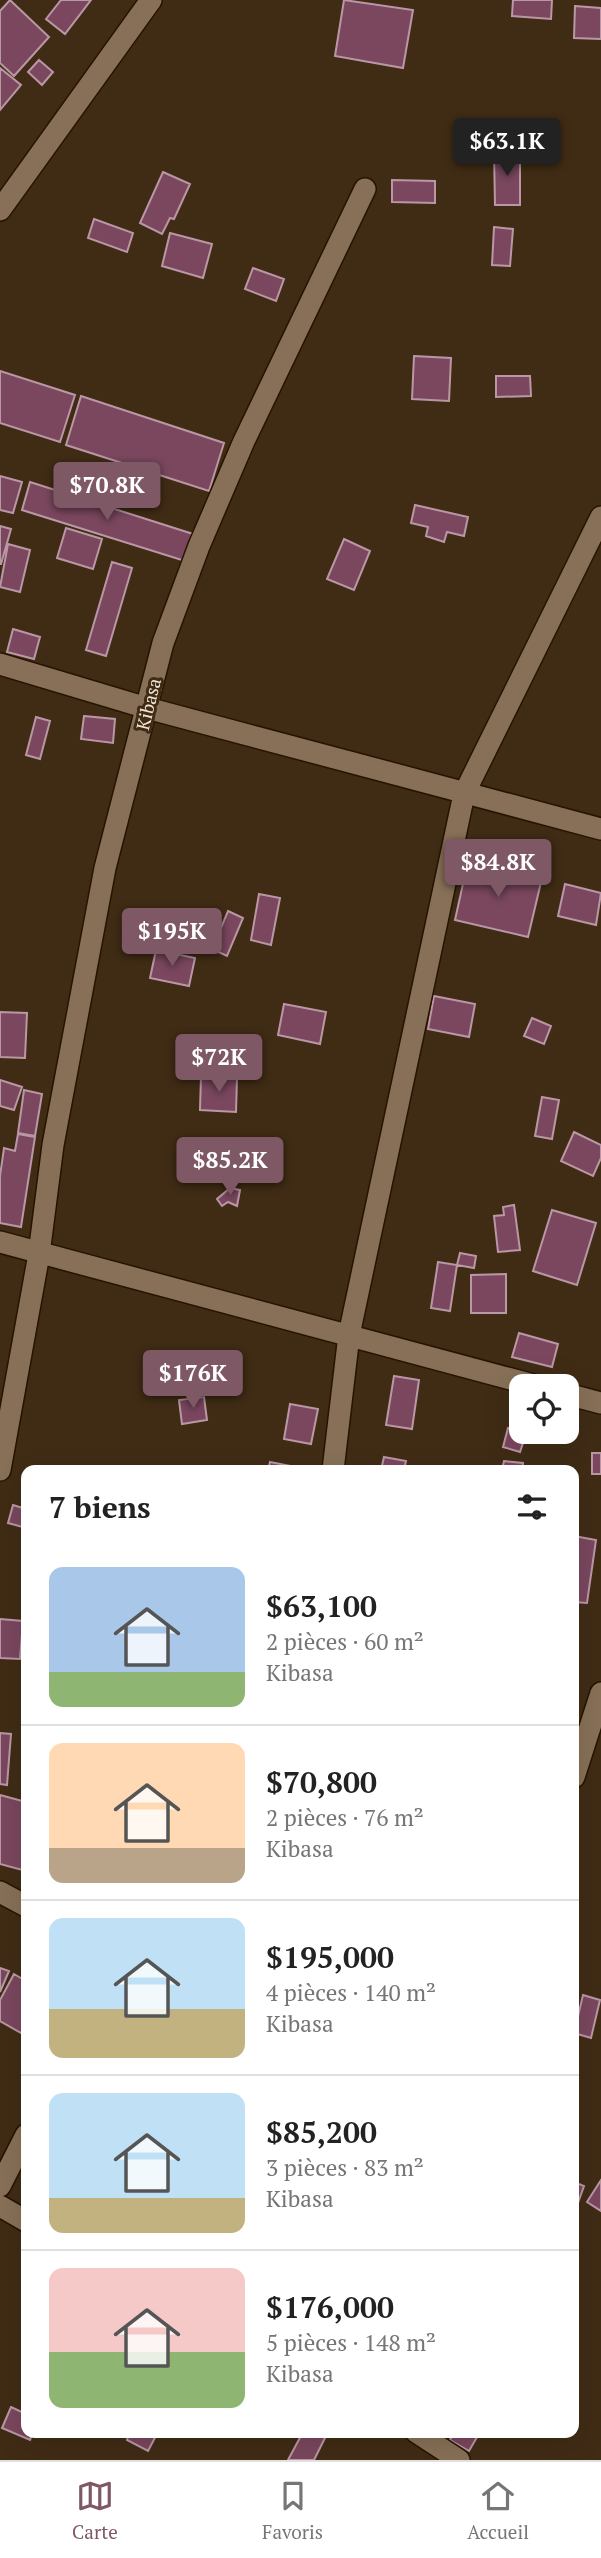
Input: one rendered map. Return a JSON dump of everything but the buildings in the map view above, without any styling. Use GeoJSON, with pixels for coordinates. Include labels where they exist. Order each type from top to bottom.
{"type":"FeatureCollection","features":[{"type":"Feature","properties":{"kind":"street"},"geometry":{"type":"LineString","coordinates":[[1,208],[151,0]]}},
{"type":"Feature","properties":{"kind":"street","name":"Kibasa"},"geometry":{"type":"LineString","coordinates":[[0,1470],[39,1254],[53,1145],[105,868],[163,643],[199,546],[244,441],[365,189]]}},
{"type":"Feature","properties":{"kind":"street"},"geometry":{"type":"LineString","coordinates":[[334,1465],[349,1335],[464,794],[601,517]]}},
{"type":"Feature","properties":{"kind":"street"},"geometry":{"type":"LineString","coordinates":[[0,663],[147,708],[601,829]]}},
{"type":"Feature","properties":{"kind":"street"},"geometry":{"type":"LineString","coordinates":[[0,1242],[509,1378]]}},
{"type":"Feature","properties":{"kind":"street"},"geometry":{"type":"LineString","coordinates":[[579,1397],[601,1403]]}},
{"type":"Feature","properties":{"kind":"street"},"geometry":{"type":"LineString","coordinates":[[579,1761],[601,1693]]}},
{"type":"Feature","properties":{"kind":"street"},"geometry":{"type":"LineString","coordinates":[[0,1892],[21,1903]]}},
{"type":"Feature","properties":{"kind":"street"},"geometry":{"type":"LineString","coordinates":[[0,2186],[21,2145]]}},
{"type":"Feature","properties":{"kind":"street"},"geometry":{"type":"LineString","coordinates":[[0,2206],[21,2218]]}},
{"type":"Feature","properties":{"kind":"street"},"geometry":{"type":"LineString","coordinates":[[425,2438],[459,2460]]}}]}
